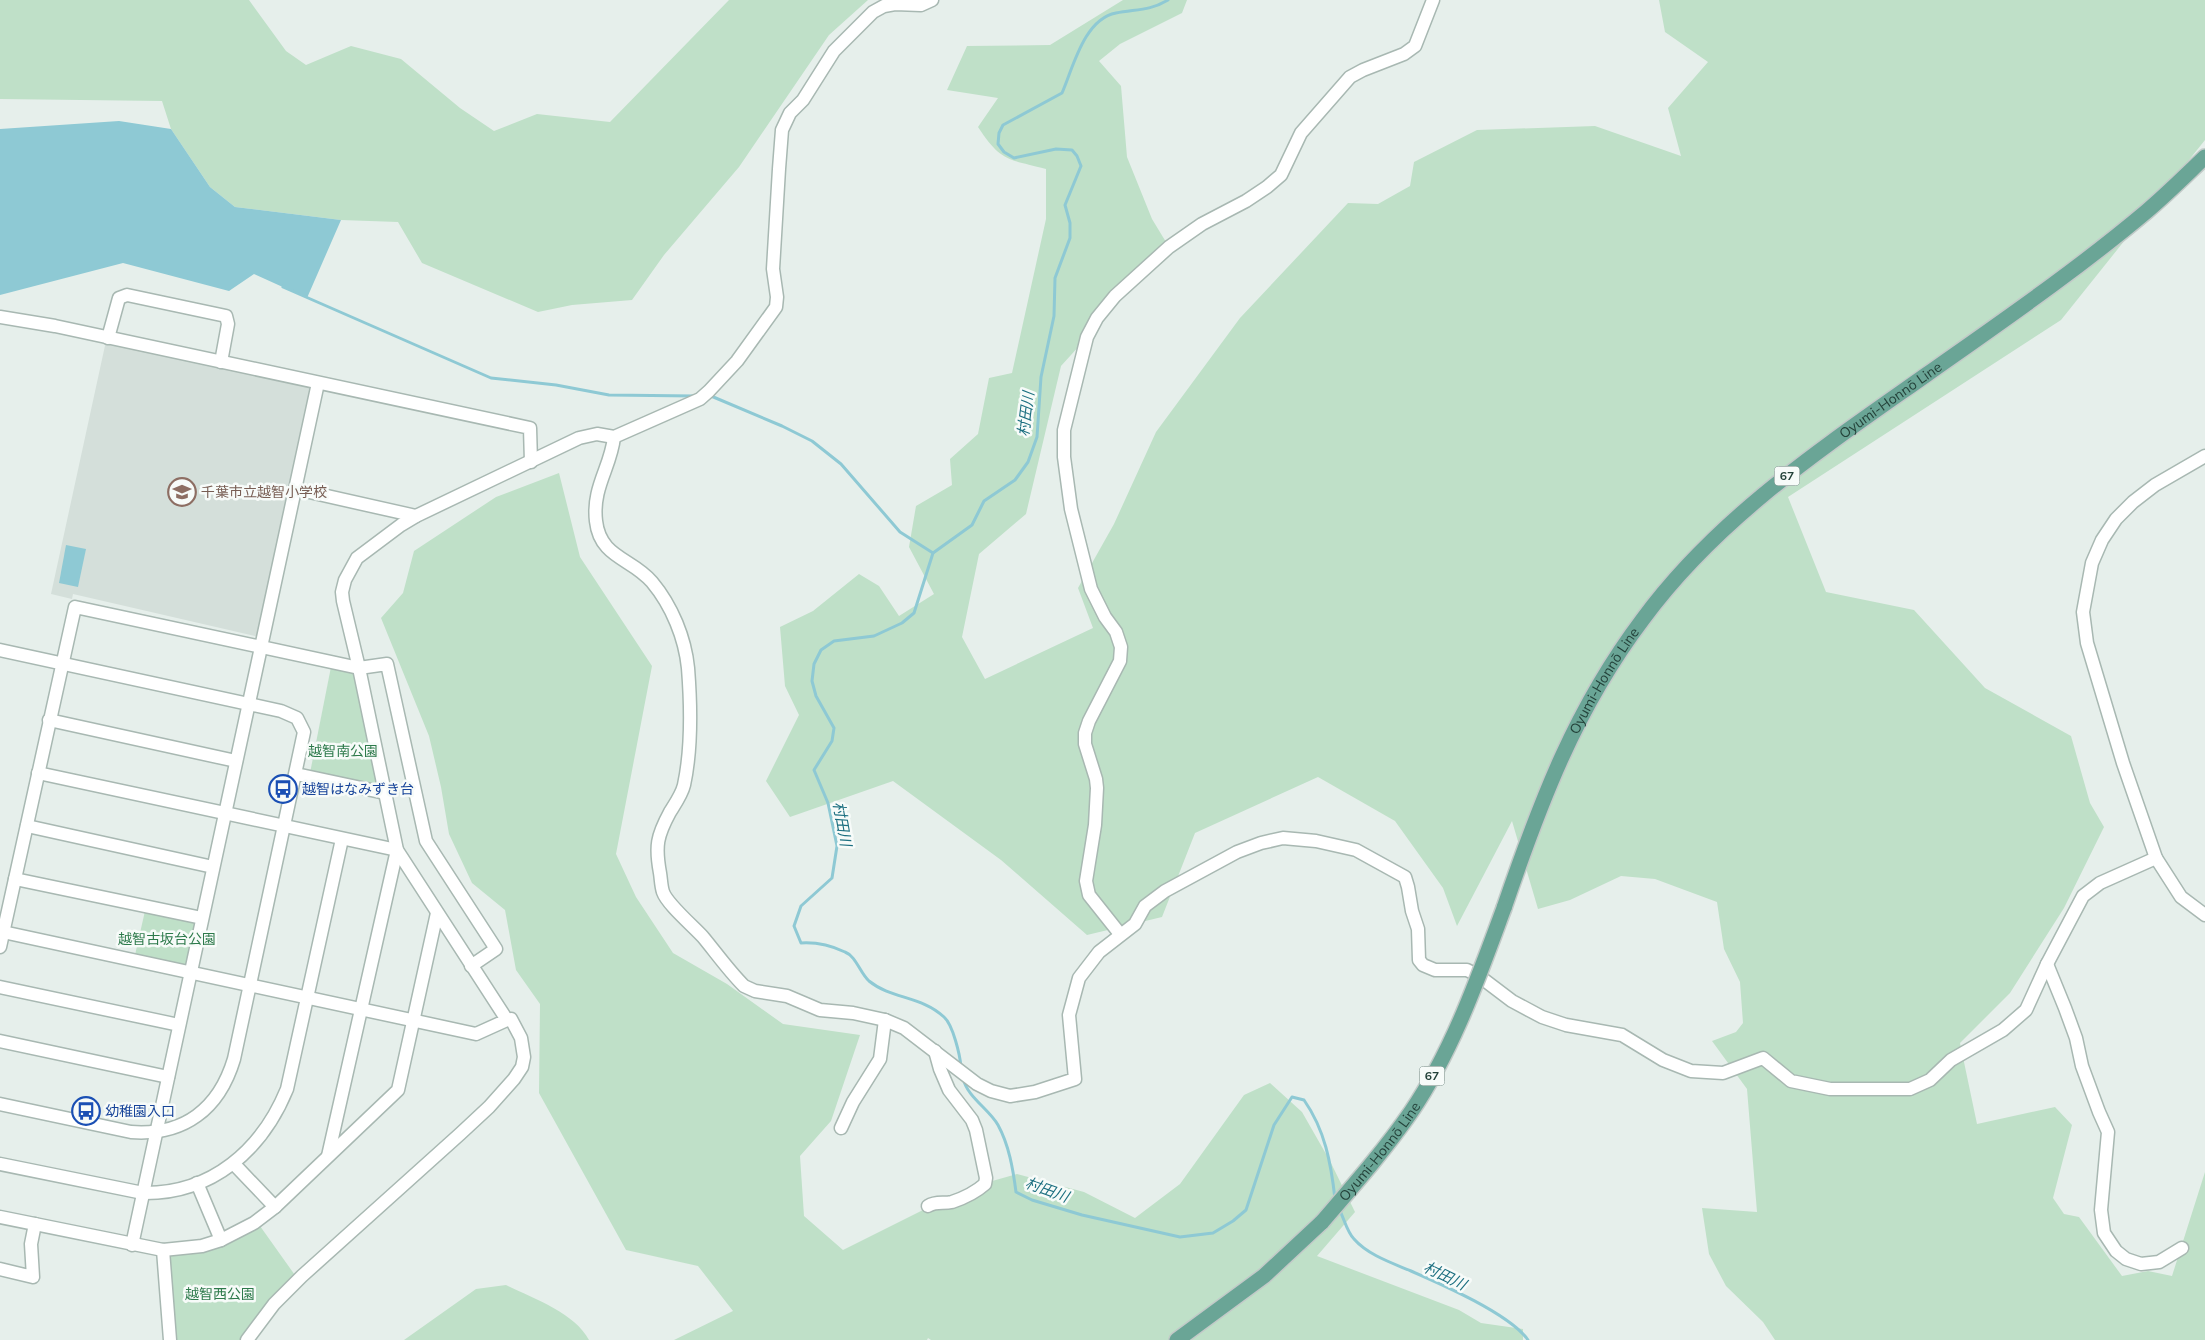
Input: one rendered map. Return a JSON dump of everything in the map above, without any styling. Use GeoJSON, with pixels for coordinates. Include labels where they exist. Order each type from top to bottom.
{"type":"FeatureCollection","features":[{"type":"Feature","properties":{"kind":"main road","name":"Oyumi-Honnō Line"},"geometry":{"type":"LineString","coordinates":[[1177,1340],[1264,1276],[1322,1222],[1384,1149],[1411,1111],[1432,1076],[1474,987],[1547,787],[1587,704],[1644,617],[1695,556],[1732,520],[1818,451],[2073,270],[2147,211],[2205,157]]}},
{"type":"Feature","properties":{"kind":"street"},"geometry":{"type":"LineString","coordinates":[[507,1020],[397,850],[343,601],[342,592],[345,580],[357,558],[416,516],[578,438],[597,434],[614,437],[630,432],[705,395],[737,360],[776,307],[777,298],[773,270],[778,169],[782,130],[790,113],[803,100],[834,51],[873,12],[884,6],[895,4],[920,5],[932,0]]}},
{"type":"Feature","properties":{"kind":"street"},"geometry":{"type":"LineString","coordinates":[[1120,934],[1088,895],[1086,882],[1095,825],[1097,788],[1085,744],[1085,733],[1089,721],[1120,661],[1121,647],[1116,632],[1105,617],[1090,589],[1071,509],[1064,457],[1064,430],[1087,337],[1097,318],[1115,296],[1169,247],[1202,224],[1267,187],[1281,174],[1301,133],[1350,78],[1363,70],[1404,54],[1415,46],[1434,0]]}},
{"type":"Feature","properties":{"kind":"street"},"geometry":{"type":"LineString","coordinates":[[108,338],[119,298],[122,296],[127,295],[217,314],[226,316],[228,319],[221,362]]}},
{"type":"Feature","properties":{"kind":"street"},"geometry":{"type":"LineString","coordinates":[[0,317],[108,338],[530,428],[531,462]]}},
{"type":"Feature","properties":{"kind":"street"},"geometry":{"type":"LineString","coordinates":[[132,1245],[318,383]]}},
{"type":"Feature","properties":{"kind":"street"},"geometry":{"type":"LineString","coordinates":[[614,437],[612,453],[604,469],[598,490],[596,521],[602,541],[607,549],[640,571],[653,583],[673,615],[685,643],[688,668],[689,730],[687,768],[683,788],[658,837],[656,853],[663,893],[744,986],[755,991],[788,996],[820,1010],[853,1013],[885,1020],[904,1028],[977,1084],[991,1091],[1010,1096],[1035,1092],[1075,1079],[1069,1015],[1079,978],[1099,952],[1134,924],[1145,906],[1165,891],[1237,852],[1261,843],[1283,838],[1316,841],[1356,850],[1369,860],[1405,877],[1418,929],[1419,960],[1423,965],[1436,970],[1467,970],[1480,976],[1512,1000],[1542,1017],[1566,1025],[1622,1035],[1680,1068],[1691,1071],[1723,1073],[1763,1058],[1791,1081],[1830,1089],[1910,1088],[1930,1080],[1951,1060],[2003,1030],[2026,1010],[2047,964],[2083,896],[2100,884],[2156,858]]}},
{"type":"Feature","properties":{"kind":"street"},"geometry":{"type":"LineString","coordinates":[[2205,456],[2154,485],[2116,519],[2102,540],[2092,563],[2083,612],[2087,643],[2156,858],[2181,897],[2205,915]]}},
{"type":"Feature","properties":{"kind":"street"},"geometry":{"type":"LineString","coordinates":[[296,489],[416,516]]}},
{"type":"Feature","properties":{"kind":"street"},"geometry":{"type":"LineString","coordinates":[[0,947],[75,607],[359,668],[387,664],[426,840],[496,949],[471,966]]}},
{"type":"Feature","properties":{"kind":"street"},"geometry":{"type":"LineString","coordinates":[[0,650],[290,714],[297,718],[304,732],[234,1059],[223,1088],[208,1107],[193,1119],[176,1128],[156,1132],[131,1132],[0,1104]]}},
{"type":"Feature","properties":{"kind":"street"},"geometry":{"type":"LineString","coordinates":[[49,720],[236,761]]}},
{"type":"Feature","properties":{"kind":"street"},"geometry":{"type":"LineString","coordinates":[[38,773],[284,828],[397,850]]}},
{"type":"Feature","properties":{"kind":"street"},"geometry":{"type":"LineString","coordinates":[[296,774],[384,793]]}},
{"type":"Feature","properties":{"kind":"street"},"geometry":{"type":"LineString","coordinates":[[27,826],[213,867]]}},
{"type":"Feature","properties":{"kind":"street"},"geometry":{"type":"LineString","coordinates":[[0,1164],[143,1193],[157,1193],[197,1183],[234,1164],[258,1140],[281,1106],[288,1089],[342,839]]}},
{"type":"Feature","properties":{"kind":"street"},"geometry":{"type":"LineString","coordinates":[[328,1156],[397,850]]}},
{"type":"Feature","properties":{"kind":"street"},"geometry":{"type":"LineString","coordinates":[[16,878],[202,918]]}},
{"type":"Feature","properties":{"kind":"street"},"geometry":{"type":"LineString","coordinates":[[0,1217],[163,1250],[188,1248],[222,1240],[254,1224],[275,1207],[398,1090],[437,912]]}},
{"type":"Feature","properties":{"kind":"street"},"geometry":{"type":"LineString","coordinates":[[4,932],[476,1034],[511,1019],[521,1038],[524,1057],[522,1068],[514,1079],[489,1107],[460,1134],[302,1276],[274,1304],[247,1340]]}},
{"type":"Feature","properties":{"kind":"street"},"geometry":{"type":"LineString","coordinates":[[2047,964],[2066,1008],[2076,1038],[2082,1066],[2108,1132],[2102,1210],[2104,1233],[2116,1251],[2126,1259],[2141,1264],[2159,1262],[2182,1248]]}},
{"type":"Feature","properties":{"kind":"street"},"geometry":{"type":"LineString","coordinates":[[0,987],[179,1025]]}},
{"type":"Feature","properties":{"kind":"street"},"geometry":{"type":"LineString","coordinates":[[841,1128],[853,1102],[880,1059],[885,1020]]}},
{"type":"Feature","properties":{"kind":"street"},"geometry":{"type":"LineString","coordinates":[[0,1042],[168,1077]]}},
{"type":"Feature","properties":{"kind":"street"},"geometry":{"type":"LineString","coordinates":[[928,1206],[934,1202],[950,1202],[972,1193],[985,1184],[986,1178],[976,1130],[972,1120],[949,1090],[940,1069],[938,1053]]}},
{"type":"Feature","properties":{"kind":"street"},"geometry":{"type":"LineString","coordinates":[[234,1164],[275,1207]]}},
{"type":"Feature","properties":{"kind":"street"},"geometry":{"type":"LineString","coordinates":[[197,1183],[222,1240]]}},
{"type":"Feature","properties":{"kind":"street"},"geometry":{"type":"LineString","coordinates":[[0,1269],[33,1277],[31,1244],[35,1224]]}},
{"type":"Feature","properties":{"kind":"street"},"geometry":{"type":"LineString","coordinates":[[163,1250],[170,1340]]}},
{"type":"Feature","properties":{"kind":"shaded area","name":"千葉市立越智小学校"},"geometry":{"type":"Polygon","coordinates":[[[106,341],[311,386],[259,637],[73,594],[72,599],[51,594],[106,341]]]}},
{"type":"Feature","properties":{"kind":"green space"},"geometry":{"type":"Polygon","coordinates":[[[0,0],[249,0],[286,51],[306,65],[351,46],[401,59],[460,108],[494,131],[537,114],[610,122],[729,0],[868,0],[829,35],[739,167],[664,255],[632,300],[572,305],[538,312],[422,263],[398,222],[341,220],[235,207],[210,187],[171,129],[162,101],[0,99],[0,0]]]}},
{"type":"Feature","properties":{"kind":"green space"},"geometry":{"type":"Polygon","coordinates":[[[1123,0],[1187,0],[1182,13],[1120,44],[1099,61],[1121,86],[1127,157],[1152,219],[1169,247],[1061,366],[1026,514],[979,554],[962,637],[985,679],[1093,628],[1078,588],[1114,524],[1156,432],[1240,318],[1348,203],[1378,204],[1410,186],[1414,162],[1477,130],[1595,126],[1681,156],[1668,108],[1708,62],[1665,32],[1659,0],[2205,0],[2205,140],[2061,320],[1788,497],[1826,592],[1914,610],[1985,688],[2071,736],[2090,803],[2104,827],[2064,908],[2010,993],[1960,1043],[1977,1124],[2055,1107],[2072,1125],[2053,1198],[2064,1214],[2079,1217],[2122,1276],[2148,1271],[2172,1276],[2205,1172],[2205,1340],[1775,1340],[1763,1322],[1726,1286],[1709,1254],[1702,1208],[1757,1212],[1747,1089],[1712,1041],[1736,1032],[1743,1023],[1740,982],[1724,949],[1717,902],[1655,879],[1621,876],[1570,900],[1538,909],[1512,821],[1457,926],[1443,888],[1395,821],[1318,777],[1195,833],[1162,917],[1087,935],[1001,860],[893,781],[790,817],[766,781],[799,715],[785,686],[780,627],[813,611],[859,574],[879,586],[899,616],[934,594],[909,547],[916,506],[952,485],[950,459],[978,434],[989,378],[1012,373],[1046,219],[1046,169],[1014,161],[1006,157],[993,147],[978,127],[998,98],[947,90],[967,46],[1050,45],[1123,0]]]}},
{"type":"Feature","properties":{"kind":"green space"},"geometry":{"type":"Polygon","coordinates":[[[559,473],[580,557],[652,666],[616,854],[636,897],[673,953],[727,984],[783,1024],[860,1035],[831,1121],[800,1156],[804,1216],[843,1250],[923,1210],[936,1210],[971,1187],[1017,1174],[1084,1192],[1135,1218],[1180,1184],[1244,1095],[1270,1083],[1302,1112],[1330,1161],[1355,1212],[1317,1256],[1459,1310],[1481,1323],[1523,1329],[1523,1340],[931,1340],[928,1338],[927,1340],[674,1340],[733,1311],[698,1266],[626,1250],[539,1093],[540,1004],[516,970],[505,910],[472,883],[449,834],[441,787],[429,736],[381,618],[403,593],[414,551],[496,497],[559,473]]]}},
{"type":"Feature","properties":{"kind":"green space","name":"越智南公園"},"geometry":{"type":"Polygon","coordinates":[[[331,667],[353,671],[357,676],[380,783],[375,786],[310,773],[331,667]]]}},
{"type":"Feature","properties":{"kind":"green space","name":"越智古坂台公園"},"geometry":{"type":"Polygon","coordinates":[[[145,911],[198,924],[190,968],[135,955],[145,911]]]}},
{"type":"Feature","properties":{"kind":"green space","name":"越智西公園"},"geometry":{"type":"Polygon","coordinates":[[[260,1226],[297,1278],[241,1340],[174,1340],[168,1259],[175,1253],[187,1253],[219,1246],[239,1238],[260,1226]]]}},
{"type":"Feature","properties":{"kind":"green space"},"geometry":{"type":"Polygon","coordinates":[[[506,1285],[564,1314],[583,1330],[589,1340],[404,1340],[476,1289],[506,1285]]]}},
{"type":"Feature","properties":{"kind":"water"},"geometry":{"type":"Polygon","coordinates":[[[119,121],[171,129],[210,187],[235,207],[341,220],[307,298],[254,274],[229,291],[123,263],[0,295],[0,129],[119,121]]]}},
{"type":"Feature","properties":{"kind":"water"},"geometry":{"type":"Polygon","coordinates":[[[66,545],[86,549],[78,587],[59,583],[66,545]]]}},
{"type":"Feature","properties":{"kind":"waterway","name":"村田川"},"geometry":{"type":"LineString","coordinates":[[961,1067],[953,1033],[944,1017],[926,1005],[878,987],[866,978],[849,954],[823,944],[801,943],[794,926],[801,906],[832,878],[837,846],[828,803],[814,770],[832,741],[834,728],[816,696],[812,681],[814,664],[821,650],[834,641],[874,636],[902,623],[914,613],[933,553],[972,525],[984,501],[1015,480],[1028,462],[1037,437],[1041,377],[1054,316],[1055,278],[1070,238],[1070,223],[1065,205],[1081,166],[1072,150],[1056,149],[1014,158],[1004,152],[998,144],[999,133],[1003,125],[1062,93],[1081,46],[1088,34],[1105,17],[1116,13],[1149,8],[1168,0]]}},
{"type":"Feature","properties":{"kind":"waterway"},"geometry":{"type":"LineString","coordinates":[[284,285],[283,287],[491,378],[556,385],[609,395],[694,396]]}},
{"type":"Feature","properties":{"kind":"waterway"},"geometry":{"type":"LineString","coordinates":[[711,396],[812,441],[841,464],[900,532],[933,553]]}},
{"type":"Feature","properties":{"kind":"waterway","name":"村田川"},"geometry":{"type":"LineString","coordinates":[[963,1078],[973,1097],[994,1119],[1002,1133],[1010,1157],[1016,1192],[1032,1200],[1082,1215],[1180,1237],[1213,1233],[1233,1221],[1246,1210],[1274,1125],[1292,1097],[1304,1100],[1317,1123],[1326,1147],[1335,1199]]}},
{"type":"Feature","properties":{"kind":"waterway","name":"村田川"},"geometry":{"type":"LineString","coordinates":[[1339,1209],[1347,1229],[1366,1250],[1491,1310],[1519,1330],[1528,1340]]}},
{"type":"Feature","properties":{"kind":"place","name":"千葉市立越智小学校"},"geometry":{"type":"Point","coordinates":[182,492]}},
{"type":"Feature","properties":{"kind":"place","name":"越智はなみずき台"},"geometry":{"type":"Point","coordinates":[283,789]}},
{"type":"Feature","properties":{"kind":"place","name":"幼稚園入口"},"geometry":{"type":"Point","coordinates":[86,1111]}}]}
